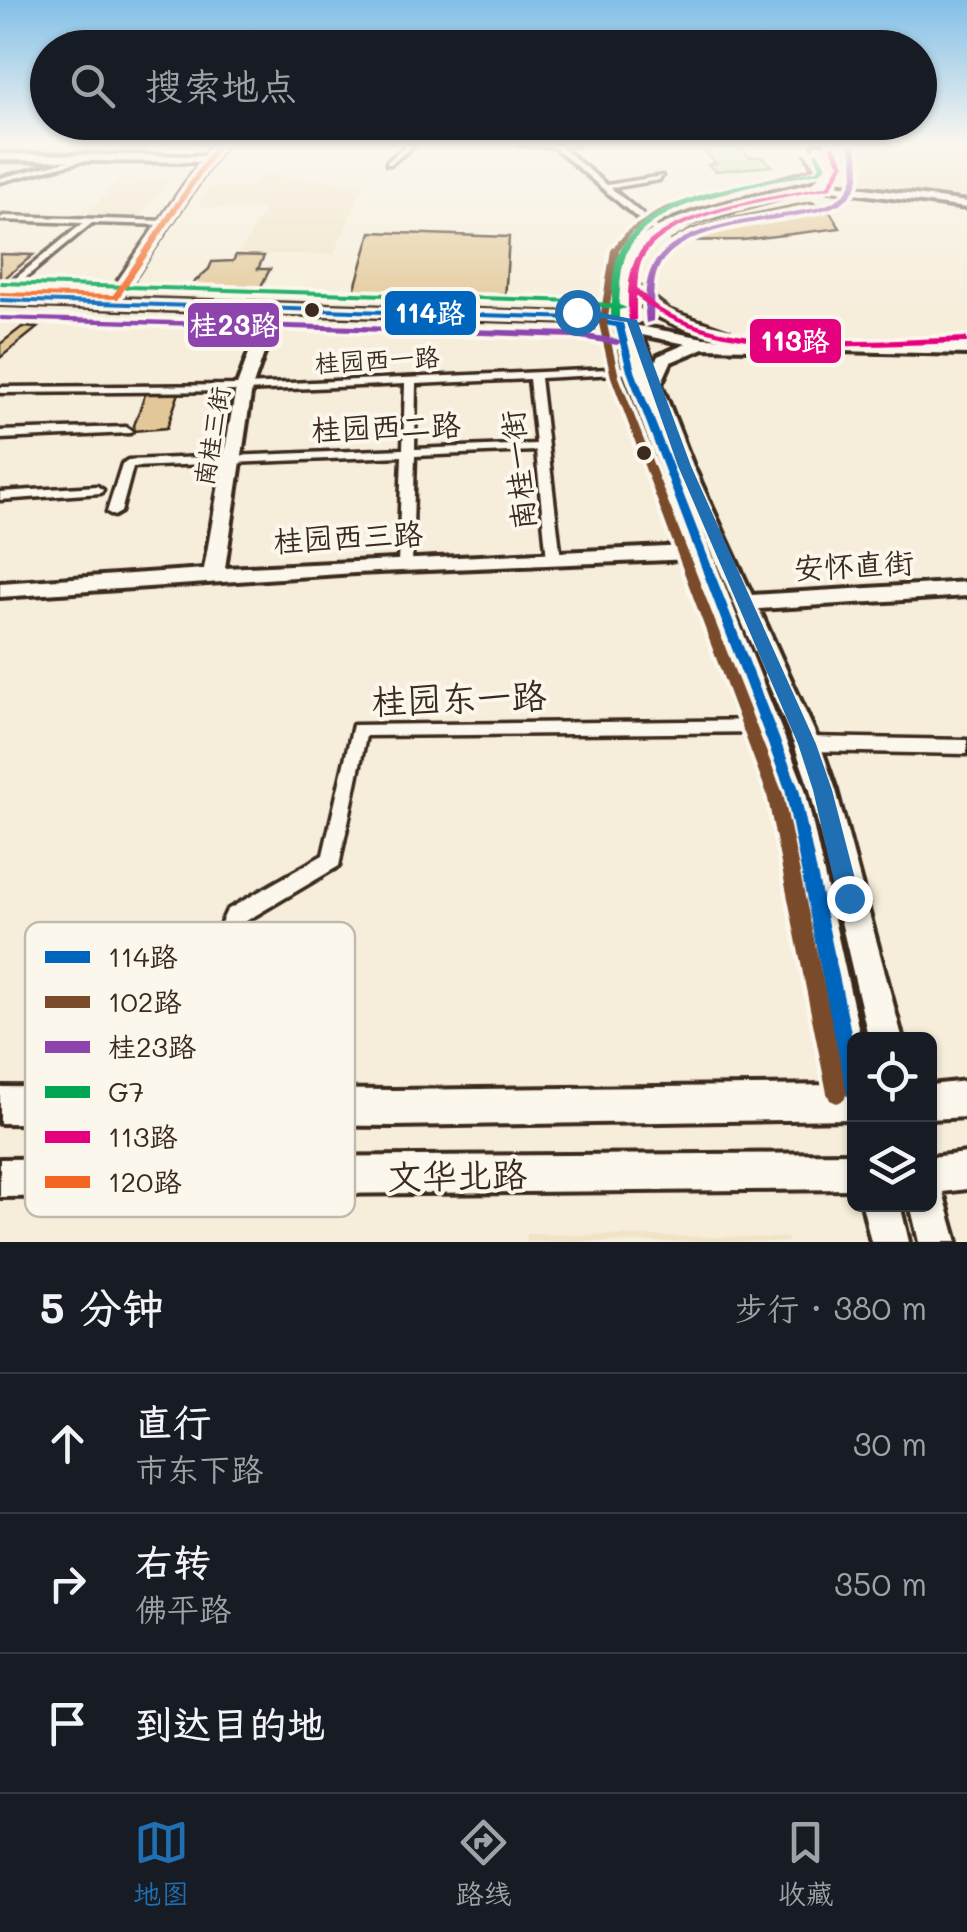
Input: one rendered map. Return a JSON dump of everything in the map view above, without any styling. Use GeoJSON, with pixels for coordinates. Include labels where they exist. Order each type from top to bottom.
{"type":"FeatureCollection","features":[{"type":"Feature","properties":{"kind":"main road"},"geometry":{"type":"LineString","coordinates":[[112,300],[180,203]]}},
{"type":"Feature","properties":{"kind":"main road"},"geometry":{"type":"LineString","coordinates":[[753,203],[682,221],[658,232],[632,254],[626,322],[699,552],[792,789],[847,1055]]}},
{"type":"Feature","properties":{"kind":"main road"},"geometry":{"type":"LineString","coordinates":[[626,322],[640,255],[651,241],[676,226],[759,203]]}},
{"type":"Feature","properties":{"kind":"main road"},"geometry":{"type":"LineString","coordinates":[[635,291],[643,303],[662,313],[738,337]]}},
{"type":"Feature","properties":{"kind":"main road"},"geometry":{"type":"LineString","coordinates":[[0,296],[577,312],[698,336],[967,340]]}},
{"type":"Feature","properties":{"kind":"main road"},"geometry":{"type":"LineString","coordinates":[[112,300],[576,318],[626,322],[704,343],[967,349]]}},
{"type":"Feature","properties":{"kind":"main road","name":"南桂三街"},"geometry":{"type":"LineString","coordinates":[[213,576],[244,388],[273,308]]}},
{"type":"Feature","properties":{"kind":"main road"},"geometry":{"type":"LineString","coordinates":[[642,378],[670,354],[704,343]]}},
{"type":"Feature","properties":{"kind":"main road"},"geometry":{"type":"LineString","coordinates":[[642,378],[807,744],[823,790],[884,1032]]}},
{"type":"Feature","properties":{"kind":"main road","name":"桂园西三路"},"geometry":{"type":"LineString","coordinates":[[0,590],[405,564],[699,552]]}},
{"type":"Feature","properties":{"kind":"main road","name":"安怀直街"},"geometry":{"type":"LineString","coordinates":[[744,602],[967,589]]}},
{"type":"Feature","properties":{"kind":"main road"},"geometry":{"type":"LineString","coordinates":[[937,1101],[967,1099]]}},
{"type":"Feature","properties":{"kind":"main road"},"geometry":{"type":"LineString","coordinates":[[355,1107],[847,1102]]}},
{"type":"Feature","properties":{"kind":"main road"},"geometry":{"type":"LineString","coordinates":[[0,1106],[25,1106]]}},
{"type":"Feature","properties":{"kind":"main road","name":"文华北路"},"geometry":{"type":"LineString","coordinates":[[355,1175],[847,1170]]}},
{"type":"Feature","properties":{"kind":"main road"},"geometry":{"type":"LineString","coordinates":[[937,1174],[967,1172]]}},
{"type":"Feature","properties":{"kind":"main road","name":"文华北路"},"geometry":{"type":"LineString","coordinates":[[0,1178],[25,1178]]}},
{"type":"Feature","properties":{"kind":"main road"},"geometry":{"type":"LineString","coordinates":[[883,1212],[890,1242]]}},
{"type":"Feature","properties":{"kind":"main road"},"geometry":{"type":"LineString","coordinates":[[930,1212],[938,1242]]}},
{"type":"Feature","properties":{"kind":"street"},"geometry":{"type":"LineString","coordinates":[[624,203],[658,232]]}},
{"type":"Feature","properties":{"kind":"street"},"geometry":{"type":"LineString","coordinates":[[0,204],[2,219],[167,223]]}},
{"type":"Feature","properties":{"kind":"street"},"geometry":{"type":"LineString","coordinates":[[0,296],[90,220]]}},
{"type":"Feature","properties":{"kind":"street","name":"桂园西一路"},"geometry":{"type":"LineString","coordinates":[[0,390],[244,388],[534,375],[642,378]]}},
{"type":"Feature","properties":{"kind":"street","name":"南桂一街"},"geometry":{"type":"LineString","coordinates":[[534,375],[554,560]]}},
{"type":"Feature","properties":{"kind":"street"},"geometry":{"type":"LineString","coordinates":[[405,564],[411,380]]}},
{"type":"Feature","properties":{"kind":"street"},"geometry":{"type":"LineString","coordinates":[[0,435],[126,430]]}},
{"type":"Feature","properties":{"kind":"street","name":"桂园西二路"},"geometry":{"type":"LineString","coordinates":[[114,512],[128,464],[542,448]]}},
{"type":"Feature","properties":{"kind":"street"},"geometry":{"type":"LineString","coordinates":[[0,496],[97,490]]}},
{"type":"Feature","properties":{"kind":"street","name":"桂园东一路"},"geometry":{"type":"LineString","coordinates":[[232,922],[234,917],[332,860],[359,730],[770,726]]}},
{"type":"Feature","properties":{"kind":"street"},"geometry":{"type":"LineString","coordinates":[[807,744],[967,747]]}},
{"type":"Feature","properties":{"kind":"shaded area"},"geometry":{"type":"Polygon","coordinates":[[[98,203],[151,203],[138,220],[83,219],[98,203]]]}},
{"type":"Feature","properties":{"kind":"shaded area"},"geometry":{"type":"Polygon","coordinates":[[[201,203],[356,203],[333,255],[240,253],[264,209],[198,208],[201,203]]]}},
{"type":"Feature","properties":{"kind":"shaded area"},"geometry":{"type":"Polygon","coordinates":[[[527,1234],[787,1238],[788,1242],[527,1242],[527,1234]]]}},
{"type":"Feature","properties":{"kind":"building"},"geometry":{"type":"Polygon","coordinates":[[[813,203],[829,210],[840,228],[743,240],[670,241],[692,229],[813,203]]]}},
{"type":"Feature","properties":{"kind":"building"},"geometry":{"type":"Polygon","coordinates":[[[371,232],[509,237],[505,301],[353,295],[371,232]]]}},
{"type":"Feature","properties":{"kind":"building"},"geometry":{"type":"Polygon","coordinates":[[[0,254],[33,255],[0,282],[0,254]]]}},
{"type":"Feature","properties":{"kind":"building"},"geometry":{"type":"Polygon","coordinates":[[[236,255],[264,256],[258,269],[270,269],[257,294],[183,292],[212,262],[233,261],[236,255]]]}},
{"type":"Feature","properties":{"kind":"building"},"geometry":{"type":"Polygon","coordinates":[[[22,327],[37,328],[0,358],[0,344],[22,327]]]}},
{"type":"Feature","properties":{"kind":"building"},"geometry":{"type":"Polygon","coordinates":[[[180,390],[167,428],[132,431],[146,392],[180,390]]]}},
{"type":"Feature","properties":{"kind":"transit line","name":"120路"},"geometry":{"type":"LineString","coordinates":[[0,294],[115,297],[179,203]]}},
{"type":"Feature","properties":{"kind":"transit line","name":"102路"},"geometry":{"type":"LineString","coordinates":[[684,203],[666,208],[630,231],[615,250],[603,324],[615,377],[775,794],[837,1093]]}},
{"type":"Feature","properties":{"kind":"transit line","name":"G7"},"geometry":{"type":"LineString","coordinates":[[615,319],[616,284],[624,250],[637,231],[686,203]]}},
{"type":"Feature","properties":{"kind":"transit line","name":"113路"},"geometry":{"type":"LineString","coordinates":[[632,320],[637,264],[653,241],[698,217],[751,203]]}},
{"type":"Feature","properties":{"kind":"transit line","name":"桂23路"},"geometry":{"type":"LineString","coordinates":[[649,321],[655,267],[673,247],[716,229],[836,203]]}},
{"type":"Feature","properties":{"kind":"transit line","name":"G7"},"geometry":{"type":"LineString","coordinates":[[1,283],[577,301],[623,308]]}},
{"type":"Feature","properties":{"kind":"transit line","name":"113路"},"geometry":{"type":"LineString","coordinates":[[635,291],[659,311],[689,325],[725,334],[809,342],[967,340]]}},
{"type":"Feature","properties":{"kind":"transit line","name":"114路"},"geometry":{"type":"LineString","coordinates":[[0,300],[576,318],[620,325],[631,371],[792,789],[847,1055]]}},
{"type":"Feature","properties":{"kind":"transit line","name":"桂23路"},"geometry":{"type":"LineString","coordinates":[[0,318],[574,335],[617,342]]}},
{"type":"Feature","properties":{"kind":"route"},"geometry":{"type":"LineString","coordinates":[[577,312],[632,320],[684,466],[807,744],[823,790],[849,898]]}}]}
